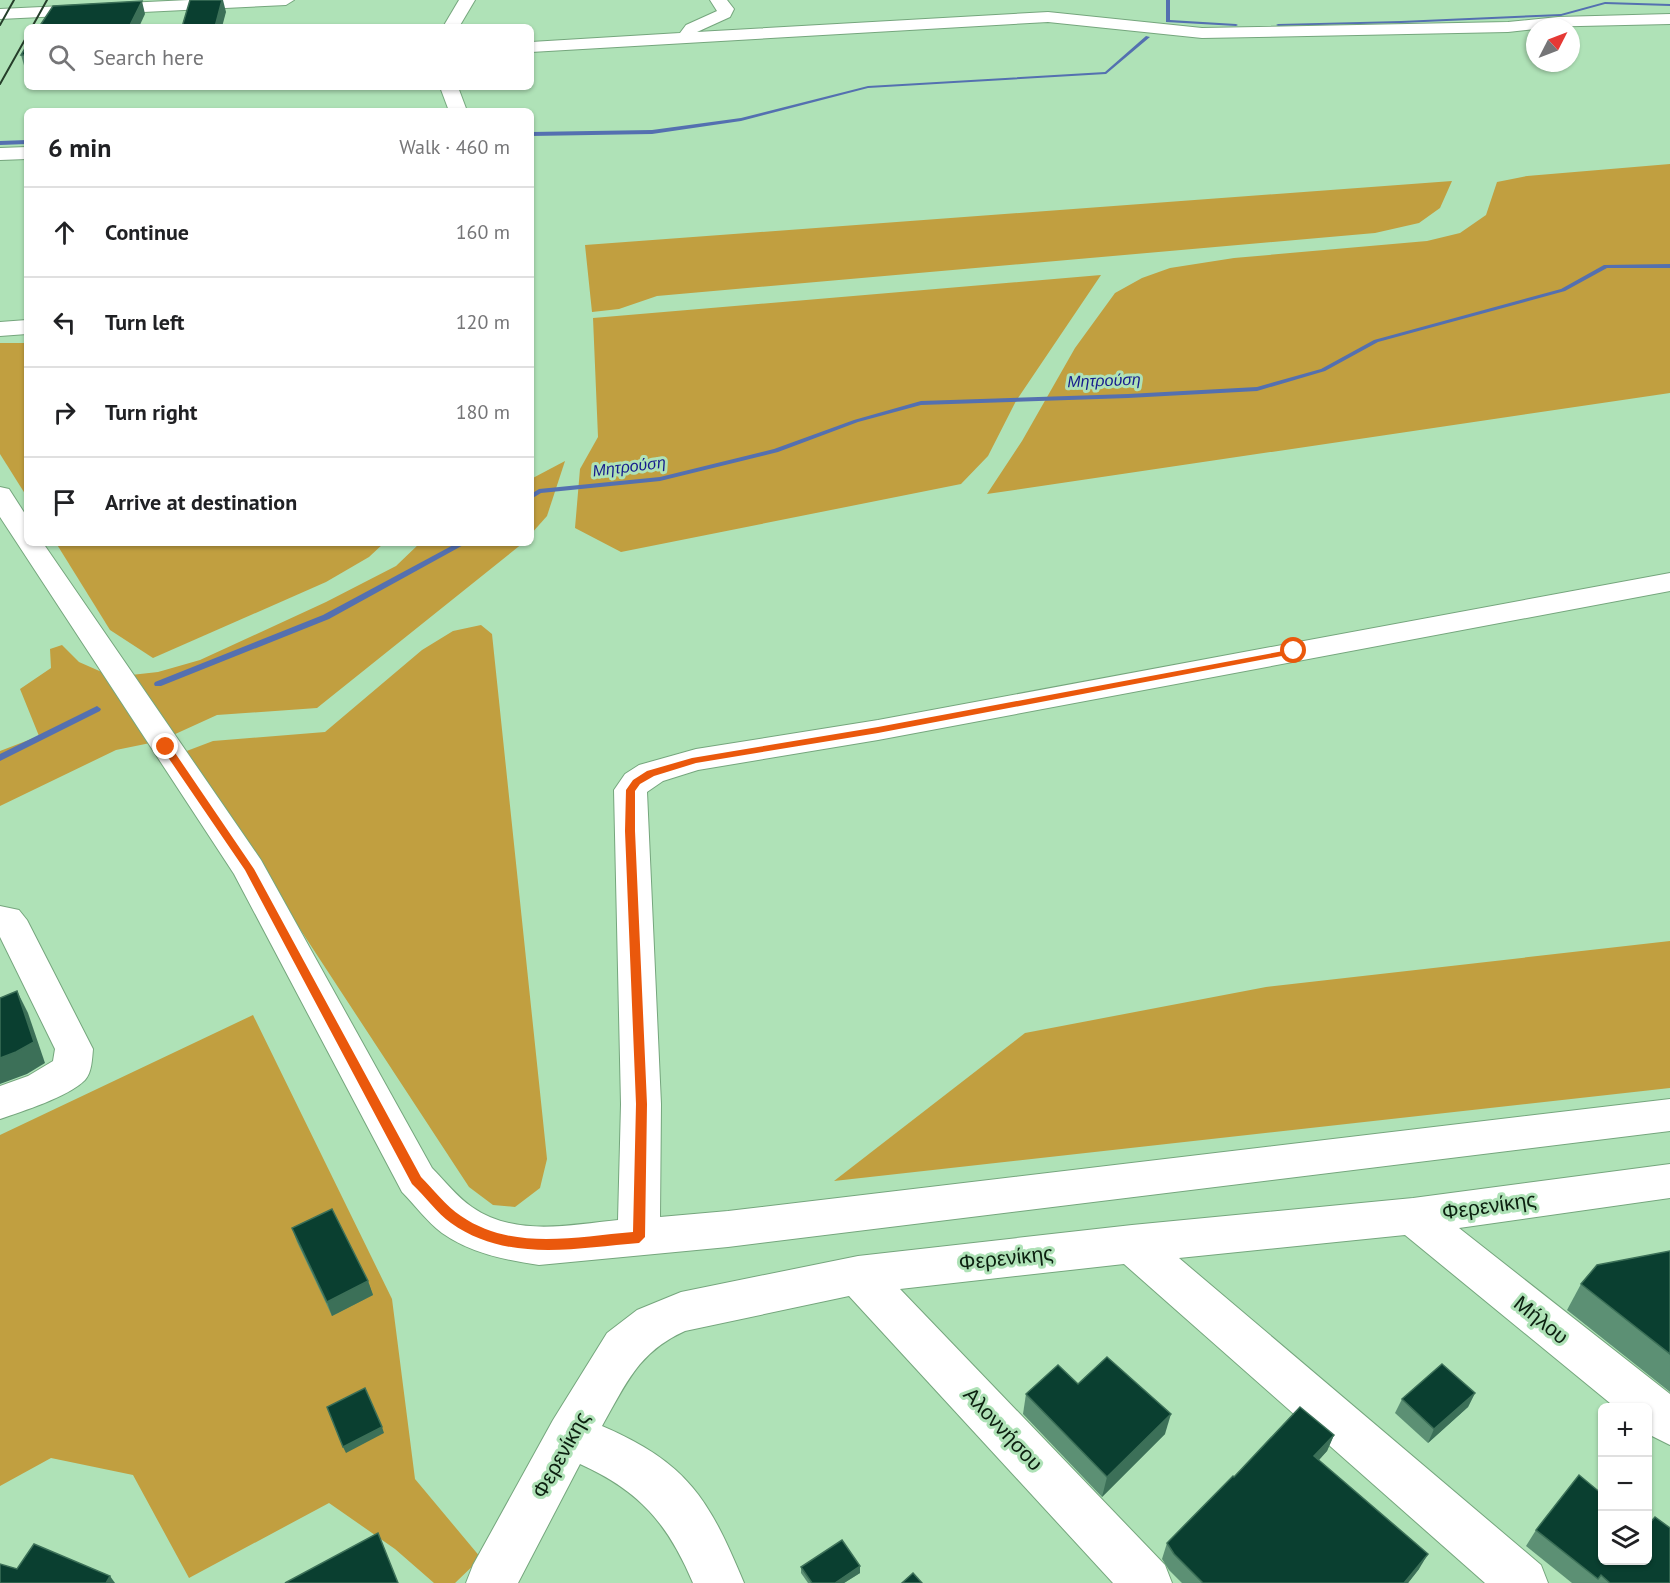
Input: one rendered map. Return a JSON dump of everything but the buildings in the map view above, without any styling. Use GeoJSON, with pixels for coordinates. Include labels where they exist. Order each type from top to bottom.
{"type":"FeatureCollection","features":[{"type":"Feature","properties":{"kind":"street"},"geometry":{"type":"LineString","coordinates":[[6,0],[0,12],[286,0]]}},
{"type":"Feature","properties":{"kind":"street"},"geometry":{"type":"LineString","coordinates":[[453,24],[467,0]]}},
{"type":"Feature","properties":{"kind":"street"},"geometry":{"type":"LineString","coordinates":[[689,37],[688,32],[692,28],[724,14],[726,9],[718,0]]}},
{"type":"Feature","properties":{"kind":"street"},"geometry":{"type":"LineString","coordinates":[[534,47],[1048,17],[1078,18],[1175,32],[1202,33],[1508,27],[1558,22],[1670,19]]}},
{"type":"Feature","properties":{"kind":"street"},"geometry":{"type":"LineString","coordinates":[[449,90],[457,108]]}},
{"type":"Feature","properties":{"kind":"street"},"geometry":{"type":"LineString","coordinates":[[0,154],[24,153]]}},
{"type":"Feature","properties":{"kind":"street"},"geometry":{"type":"LineString","coordinates":[[0,329],[24,327]]}},
{"type":"Feature","properties":{"kind":"street"},"geometry":{"type":"LineString","coordinates":[[0,495],[24,534]]}},
{"type":"Feature","properties":{"kind":"street"},"geometry":{"type":"LineString","coordinates":[[31,546],[249,869],[417,1180],[455,1219],[477,1232],[508,1242],[539,1246],[728,1229],[1670,1115]]}},
{"type":"Feature","properties":{"kind":"street"},"geometry":{"type":"LineString","coordinates":[[639,1237],[641,1104],[630,790],[651,773],[696,760],[878,730],[1670,582]]}},
{"type":"Feature","properties":{"kind":"street"},"geometry":{"type":"LineString","coordinates":[[0,919],[6,919],[14,929],[74,1048],[71,1069],[42,1087],[0,1103]]}},
{"type":"Feature","properties":{"kind":"street","name":"Φερενίκης"},"geometry":{"type":"LineString","coordinates":[[491,1583],[570,1436],[623,1348],[653,1324],[681,1312],[858,1275],[1132,1244],[1413,1216],[1670,1181]]}},
{"type":"Feature","properties":{"kind":"street","name":"Μήλου"},"geometry":{"type":"LineString","coordinates":[[1413,1216],[1670,1423]]}},
{"type":"Feature","properties":{"kind":"street"},"geometry":{"type":"LineString","coordinates":[[1132,1244],[1523,1583]]}},
{"type":"Feature","properties":{"kind":"street","name":"Αλοννήσου"},"geometry":{"type":"LineString","coordinates":[[858,1275],[1147,1583]]}},
{"type":"Feature","properties":{"kind":"street"},"geometry":{"type":"LineString","coordinates":[[570,1436],[628,1463],[671,1498],[696,1534],[719,1583]]}},
{"type":"Feature","properties":{"kind":"shaded area"},"geometry":{"type":"Polygon","coordinates":[[[1670,164],[1670,393],[987,494],[1022,441],[1075,348],[1115,293],[1142,278],[1170,268],[1234,258],[1427,241],[1460,233],[1486,215],[1497,182],[1527,176],[1670,164]]]}},
{"type":"Feature","properties":{"kind":"shaded area"},"geometry":{"type":"Polygon","coordinates":[[[1452,181],[1440,208],[1419,223],[1375,233],[657,296],[619,309],[592,312],[585,245],[1452,181]]]}},
{"type":"Feature","properties":{"kind":"shaded area"},"geometry":{"type":"Polygon","coordinates":[[[1101,275],[1016,401],[988,456],[961,484],[621,552],[575,528],[580,469],[598,437],[593,318],[1101,275]]]}},
{"type":"Feature","properties":{"kind":"shaded area"},"geometry":{"type":"Polygon","coordinates":[[[0,343],[24,343],[24,492],[0,454],[0,343]]]}},
{"type":"Feature","properties":{"kind":"shaded area"},"geometry":{"type":"Polygon","coordinates":[[[565,461],[547,516],[534,531],[534,477],[565,461]]]}},
{"type":"Feature","properties":{"kind":"shaded area"},"geometry":{"type":"Polygon","coordinates":[[[58,546],[381,546],[369,557],[326,582],[153,658],[110,630],[58,546]]]}},
{"type":"Feature","properties":{"kind":"shaded area"},"geometry":{"type":"Polygon","coordinates":[[[417,546],[519,546],[317,708],[217,715],[160,741],[116,750],[0,806],[0,751],[39,736],[20,689],[51,668],[50,649],[62,645],[79,662],[113,677],[158,672],[200,660],[326,602],[396,566],[417,546]]]}},
{"type":"Feature","properties":{"kind":"shaded area"},"geometry":{"type":"Polygon","coordinates":[[[481,625],[492,634],[547,1159],[540,1188],[515,1207],[493,1205],[469,1187],[184,752],[213,741],[325,732],[422,650],[453,631],[481,625]]]}},
{"type":"Feature","properties":{"kind":"shaded area"},"geometry":{"type":"Polygon","coordinates":[[[1670,941],[1670,1088],[834,1181],[1025,1033],[1266,987],[1670,941]]]}},
{"type":"Feature","properties":{"kind":"shaded area"},"geometry":{"type":"Polygon","coordinates":[[[253,1015],[392,1299],[415,1479],[481,1558],[455,1583],[434,1583],[395,1549],[329,1503],[189,1578],[133,1475],[51,1458],[0,1486],[0,1135],[253,1015]]]}},
{"type":"Feature","properties":{"kind":"waterway"},"geometry":{"type":"LineString","coordinates":[[1168,0],[1168,21],[1236,25]]}},
{"type":"Feature","properties":{"kind":"waterway"},"geometry":{"type":"LineString","coordinates":[[1278,25],[1561,15],[1605,3],[1670,5]]}},
{"type":"Feature","properties":{"kind":"waterway"},"geometry":{"type":"LineString","coordinates":[[534,134],[652,132],[741,119],[868,87],[1106,73],[1148,37]]}},
{"type":"Feature","properties":{"kind":"waterway"},"geometry":{"type":"LineString","coordinates":[[0,143],[24,142]]}},
{"type":"Feature","properties":{"kind":"waterway","name":"Μητρούση"},"geometry":{"type":"LineString","coordinates":[[534,495],[539,491],[660,479],[776,451],[856,421],[921,403],[1257,389],[1323,370],[1376,341],[1563,290],[1606,266],[1670,266]]}},
{"type":"Feature","properties":{"kind":"waterway","name":"Μητρούση"},"geometry":{"type":"LineString","coordinates":[[158,684],[326,617],[457,546]]}},
{"type":"Feature","properties":{"kind":"waterway","name":"Μητρούση"},"geometry":{"type":"LineString","coordinates":[[0,758],[97,709]]}},
{"type":"Feature","properties":{"kind":"railway"},"geometry":{"type":"LineString","coordinates":[[0,25],[14,0]]}},
{"type":"Feature","properties":{"kind":"railway"},"geometry":{"type":"LineString","coordinates":[[34,24],[47,0]]}},
{"type":"Feature","properties":{"kind":"railway"},"geometry":{"type":"LineString","coordinates":[[0,84],[24,41]]}},
{"type":"Feature","properties":{"kind":"route"},"geometry":{"type":"LineString","coordinates":[[166,747],[249,869],[417,1180],[455,1219],[477,1232],[508,1242],[539,1246],[639,1237],[641,1104],[630,831],[630,790],[637,782],[651,773],[696,760],[878,730],[1294,651]]}}]}
